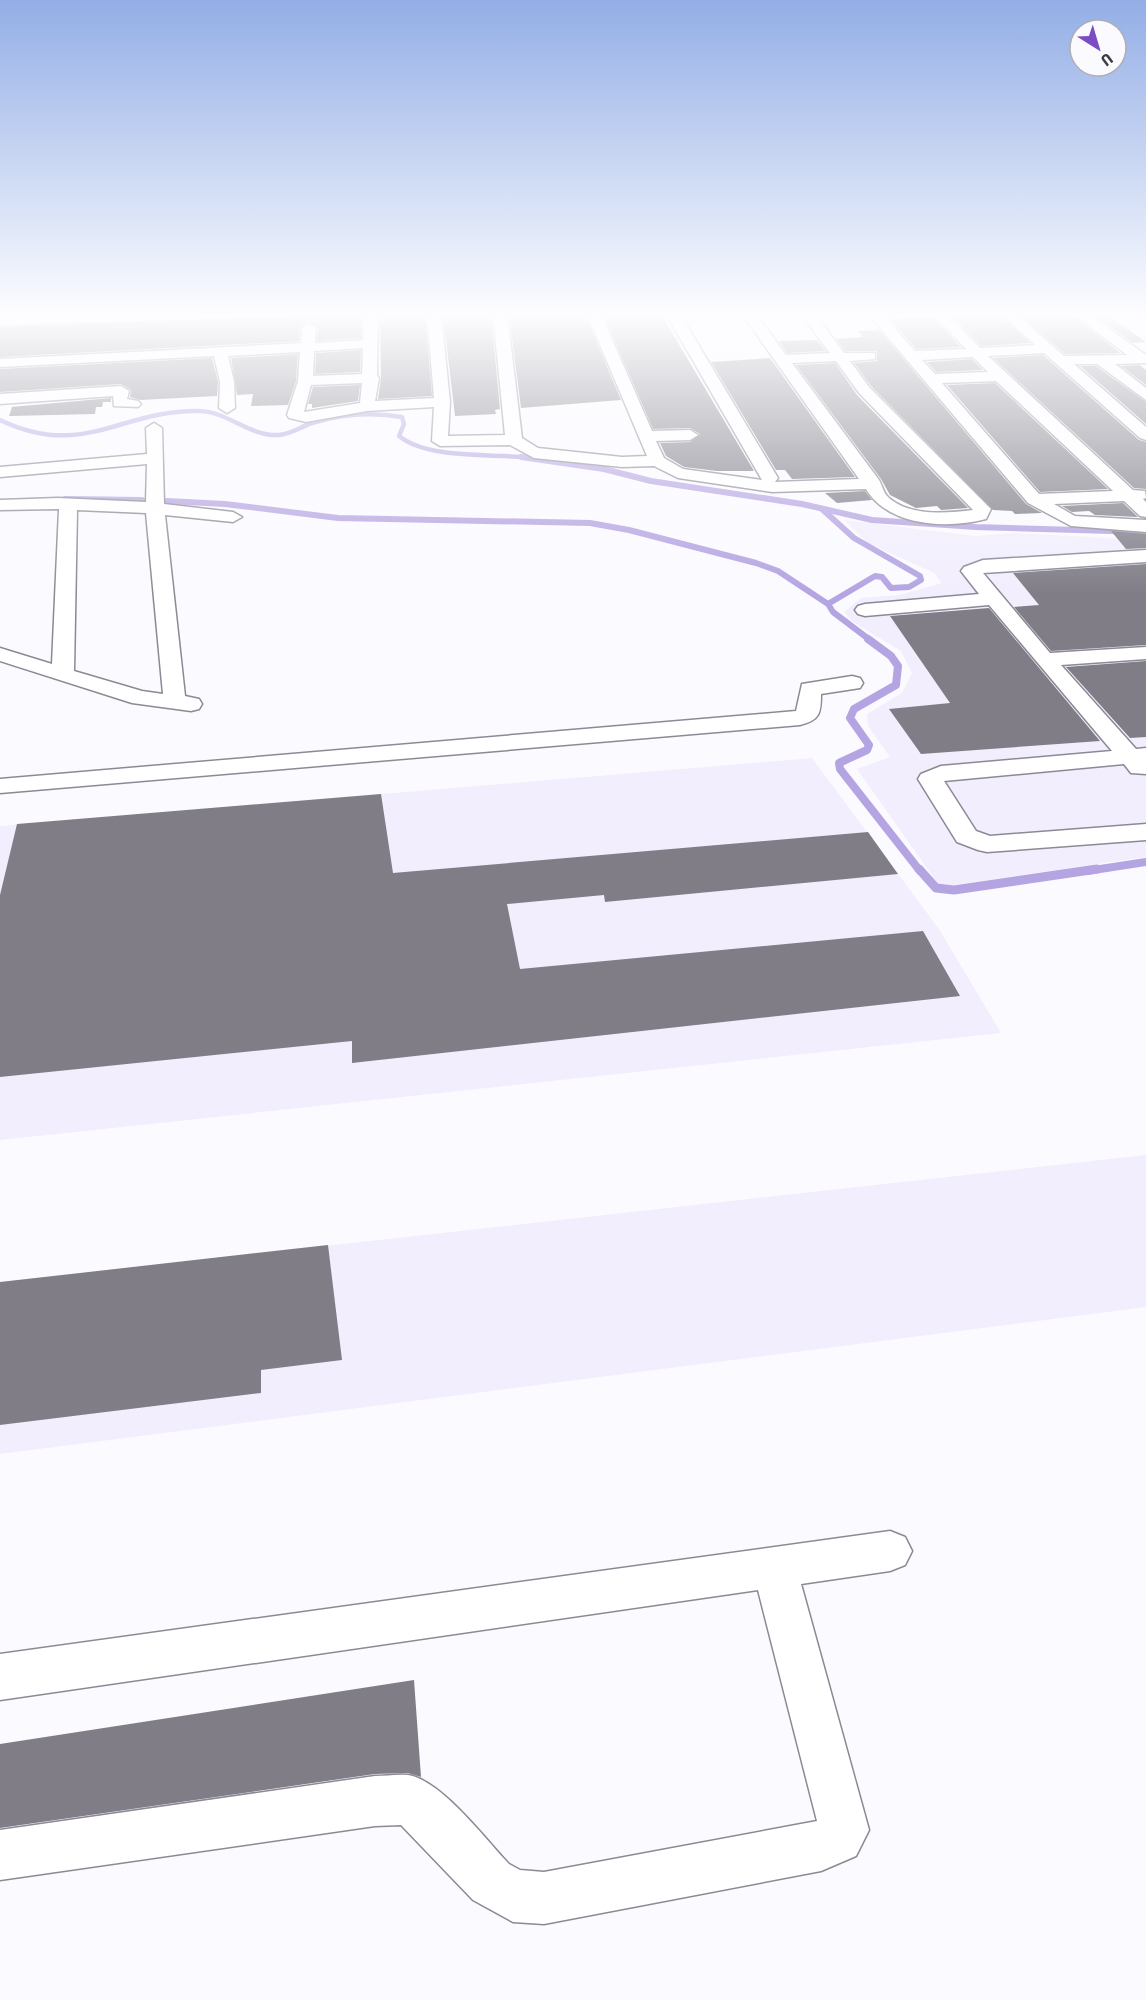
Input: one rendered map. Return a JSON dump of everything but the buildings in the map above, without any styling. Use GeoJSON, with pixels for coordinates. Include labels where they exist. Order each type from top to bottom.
{"type":"FeatureCollection","features":[{"type":"Feature","properties":{"kind":"street"},"geometry":{"type":"LineString","coordinates":[[297,407],[295,415],[299,417],[359,407]]}},
{"type":"Feature","properties":{"kind":"street"},"geometry":{"type":"LineString","coordinates":[[442,407],[440,441],[514,440],[534,453],[622,462],[657,461],[678,473],[772,487],[873,484]]}},
{"type":"Feature","properties":{"kind":"street"},"geometry":{"type":"LineString","coordinates":[[510,407],[514,440]]}},
{"type":"Feature","properties":{"kind":"street"},"geometry":{"type":"LineString","coordinates":[[635,407],[657,461]]}},
{"type":"Feature","properties":{"kind":"street"},"geometry":{"type":"LineString","coordinates":[[728,407],[769,478]]}},
{"type":"Feature","properties":{"kind":"street"},"geometry":{"type":"LineString","coordinates":[[817,407],[873,484],[881,500],[899,511],[938,519],[980,515],[982,509],[881,407]]}},
{"type":"Feature","properties":{"kind":"street"},"geometry":{"type":"LineString","coordinates":[[955,407],[1034,499],[1071,521],[1146,526]]}},
{"type":"Feature","properties":{"kind":"street"},"geometry":{"type":"LineString","coordinates":[[1033,407],[1146,512]]}},
{"type":"Feature","properties":{"kind":"street"},"geometry":{"type":"LineString","coordinates":[[1115,407],[1146,435]]}},
{"type":"Feature","properties":{"kind":"street"},"geometry":{"type":"LineString","coordinates":[[0,654],[140,698],[182,703],[176,693],[155,508],[154,428]]}},
{"type":"Feature","properties":{"kind":"street"},"geometry":{"type":"LineString","coordinates":[[648,436],[690,435]]}},
{"type":"Feature","properties":{"kind":"street"},"geometry":{"type":"LineString","coordinates":[[0,472],[154,458]]}},
{"type":"Feature","properties":{"kind":"street"},"geometry":{"type":"LineString","coordinates":[[1127,496],[1146,488]]}},
{"type":"Feature","properties":{"kind":"street"},"geometry":{"type":"LineString","coordinates":[[1034,499],[1146,495]]}},
{"type":"Feature","properties":{"kind":"street"},"geometry":{"type":"LineString","coordinates":[[63,675],[68,504]]}},
{"type":"Feature","properties":{"kind":"street"},"geometry":{"type":"LineString","coordinates":[[0,505],[68,504],[155,508],[233,516]]}},
{"type":"Feature","properties":{"kind":"street"},"geometry":{"type":"LineString","coordinates":[[1141,762],[1044,660],[971,571],[976,568],[1146,556]]}},
{"type":"Feature","properties":{"kind":"street"},"geometry":{"type":"LineString","coordinates":[[866,610],[993,599]]}},
{"type":"Feature","properties":{"kind":"street"},"geometry":{"type":"LineString","coordinates":[[1044,660],[1146,653]]}},
{"type":"Feature","properties":{"kind":"street"},"geometry":{"type":"LineString","coordinates":[[0,786],[800,718],[809,714],[810,689],[852,683]]}},
{"type":"Feature","properties":{"kind":"street"},"geometry":{"type":"LineString","coordinates":[[1141,762],[941,773],[930,779],[966,836],[977,841],[987,843],[1146,832]]}},
{"type":"Feature","properties":{"kind":"street"},"geometry":{"type":"LineString","coordinates":[[0,1677],[890,1551]]}},
{"type":"Feature","properties":{"kind":"street"},"geometry":{"type":"LineString","coordinates":[[0,1855],[375,1801],[409,1800],[429,1816],[491,1882],[513,1896],[544,1898],[821,1846],[838,1838],[844,1830],[774,1567]]}},
{"type":"Feature","properties":{"kind":"shaded area"},"geometry":{"type":"Polygon","coordinates":[[[844,520],[976,536],[1014,533],[1146,540],[1146,857],[953,885],[938,884],[857,769],[890,757],[868,726],[867,714],[902,693],[912,673],[901,651],[853,622],[844,612],[861,598],[899,595],[942,583],[934,573],[868,543],[844,520]]]}},
{"type":"Feature","properties":{"kind":"shaded area"},"geometry":{"type":"Polygon","coordinates":[[[812,758],[939,929],[1001,1033],[0,1140],[0,826],[812,758]]]}},
{"type":"Feature","properties":{"kind":"shaded area"},"geometry":{"type":"Polygon","coordinates":[[[1146,1155],[1146,1307],[0,1454],[0,1282],[1146,1155]]]}},
{"type":"Feature","properties":{"kind":"waterway"},"geometry":{"type":"LineString","coordinates":[[0,420],[29,431],[56,435],[79,434],[172,412],[200,411],[220,415],[258,432],[282,435],[312,423],[334,418],[379,415],[402,417],[404,424],[399,436],[427,449],[462,454],[525,458]]}},
{"type":"Feature","properties":{"kind":"waterway"},"geometry":{"type":"LineString","coordinates":[[521,457],[525,458]]}},
{"type":"Feature","properties":{"kind":"waterway"},"geometry":{"type":"LineString","coordinates":[[525,458],[531,458]]}},
{"type":"Feature","properties":{"kind":"waterway"},"geometry":{"type":"LineString","coordinates":[[525,458],[604,469],[651,481],[802,504],[872,520],[976,527],[1146,532]]}},
{"type":"Feature","properties":{"kind":"waterway"},"geometry":{"type":"LineString","coordinates":[[65,499],[142,500]]}},
{"type":"Feature","properties":{"kind":"waterway"},"geometry":{"type":"LineString","coordinates":[[167,501],[225,504],[338,518],[590,523],[629,530],[756,563],[778,571],[828,604]]}},
{"type":"Feature","properties":{"kind":"waterway"},"geometry":{"type":"LineString","coordinates":[[822,509],[854,538],[920,576],[921,580],[909,587],[891,588],[882,577],[875,576],[828,604]]}},
{"type":"Feature","properties":{"kind":"waterway"},"geometry":{"type":"LineString","coordinates":[[828,604],[833,612],[870,640]]}},
{"type":"Feature","properties":{"kind":"waterway"},"geometry":{"type":"LineString","coordinates":[[868,639],[891,656],[898,666],[896,685],[854,709],[850,718],[869,745],[867,750],[839,763],[840,769],[920,871]]}},
{"type":"Feature","properties":{"kind":"waterway"},"geometry":{"type":"LineString","coordinates":[[1087,871],[1146,862]]}},
{"type":"Feature","properties":{"kind":"waterway"},"geometry":{"type":"LineString","coordinates":[[919,869],[936,888],[954,890],[1097,869]]}}]}
